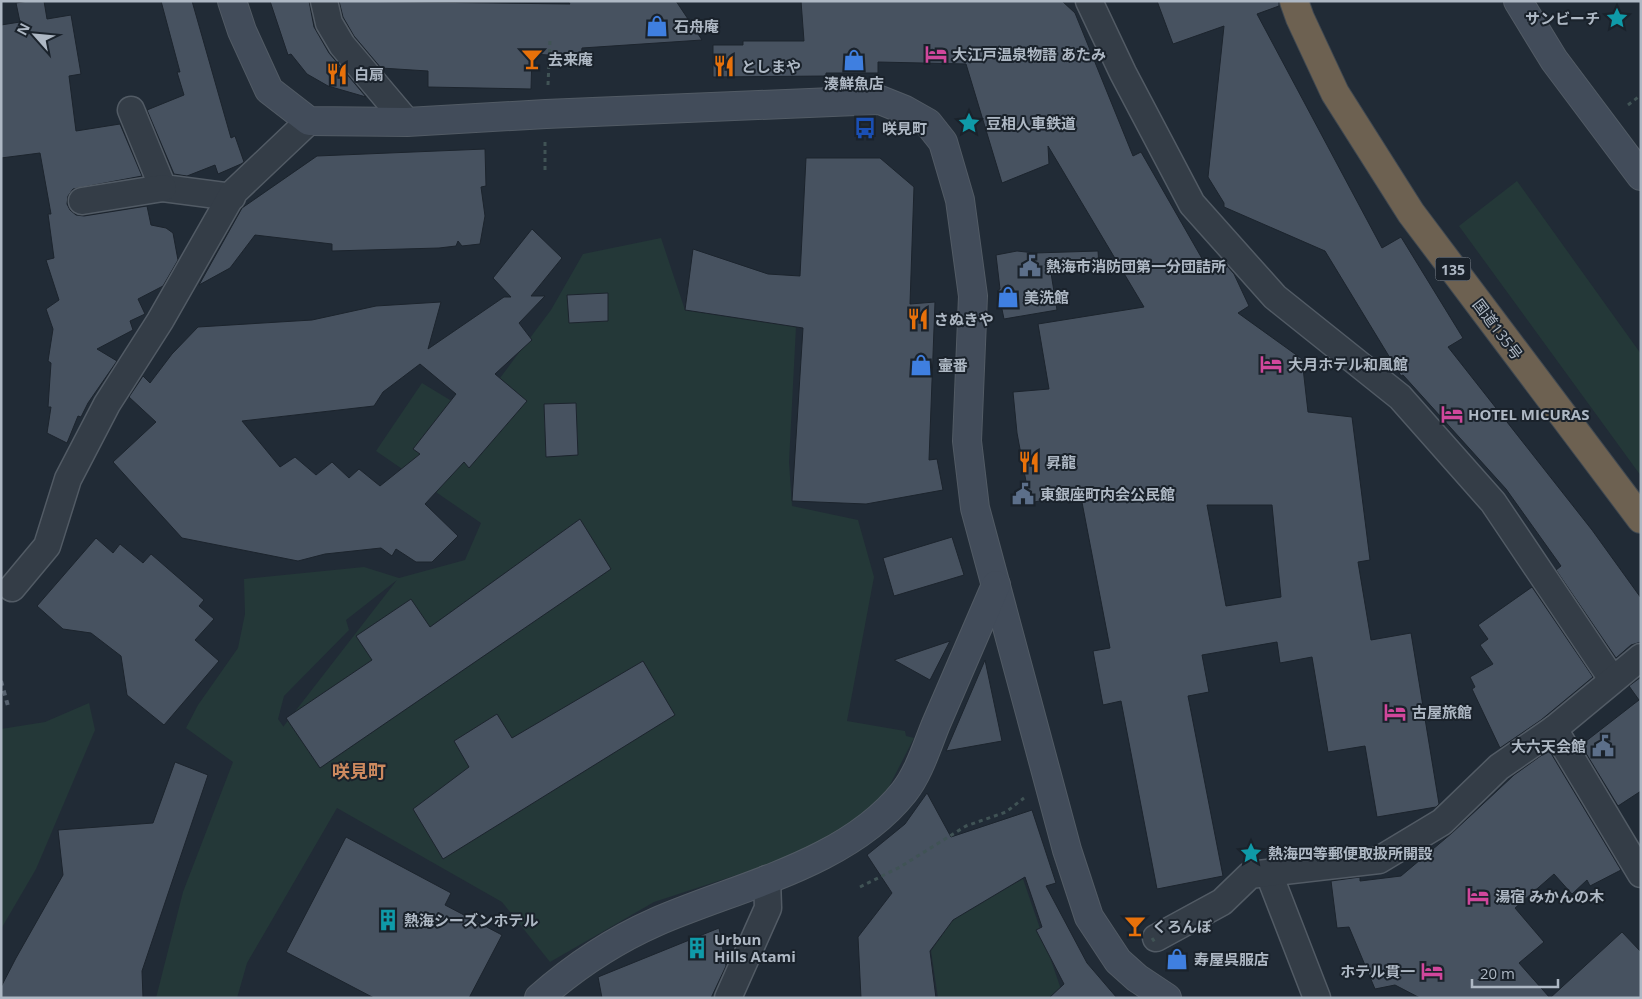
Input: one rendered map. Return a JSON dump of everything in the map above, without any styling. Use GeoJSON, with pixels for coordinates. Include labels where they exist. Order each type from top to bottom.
{"type":"FeatureCollection","features":[{"type":"Feature","properties":{"kind":"highway","name":"国道135号"},"geometry":{"type":"LineString","coordinates":[[1294,1],[1335,93],[1411,212],[1641,519]]}},
{"type":"Feature","properties":{"kind":"street"},"geometry":{"type":"LineString","coordinates":[[232,1],[242,31],[269,90],[309,121],[545,126],[880,100],[905,110],[928,123],[943,142],[960,200],[973,296],[967,441],[975,508],[1067,850],[1088,917],[1118,961],[1137,978],[1167,998]]}},
{"type":"Feature","properties":{"kind":"street"},"geometry":{"type":"LineString","coordinates":[[324,1],[329,23],[342,45],[407,122]]}},
{"type":"Feature","properties":{"kind":"street"},"geometry":{"type":"LineString","coordinates":[[1089,1],[1123,73],[1192,204],[1276,297],[1406,404],[1493,502],[1612,679]]}},
{"type":"Feature","properties":{"kind":"street"},"geometry":{"type":"LineString","coordinates":[[1518,1],[1554,60],[1641,176]]}},
{"type":"Feature","properties":{"kind":"street"},"geometry":{"type":"LineString","coordinates":[[130,110],[163,188]]}},
{"type":"Feature","properties":{"kind":"street"},"geometry":{"type":"LineString","coordinates":[[12,588],[47,546],[68,479],[107,404],[160,321],[232,197],[309,121]]}},
{"type":"Feature","properties":{"kind":"street"},"geometry":{"type":"LineString","coordinates":[[82,201],[163,188],[232,197]]}},
{"type":"Feature","properties":{"kind":"street"},"geometry":{"type":"LineString","coordinates":[[539,998],[560,980],[618,940],[656,922],[767,879],[851,840],[904,791],[921,760],[996,585]]}},
{"type":"Feature","properties":{"kind":"street"},"geometry":{"type":"LineString","coordinates":[[1155,940],[1222,902],[1250,876],[1379,860],[1442,822],[1499,768],[1554,729],[1612,679],[1641,657]]}},
{"type":"Feature","properties":{"kind":"street"},"geometry":{"type":"LineString","coordinates":[[1554,729],[1641,874]]}},
{"type":"Feature","properties":{"kind":"street"},"geometry":{"type":"LineString","coordinates":[[1269,874],[1317,998]]}},
{"type":"Feature","properties":{"kind":"street"},"geometry":{"type":"LineString","coordinates":[[728,998],[768,908],[767,879]]}},
{"type":"Feature","properties":{"kind":"path"},"geometry":{"type":"LineString","coordinates":[[545,173],[545,126],[550,40]]}},
{"type":"Feature","properties":{"kind":"path"},"geometry":{"type":"LineString","coordinates":[[1628,105],[1641,95]]}},
{"type":"Feature","properties":{"kind":"path"},"geometry":{"type":"LineString","coordinates":[[860,886],[900,867],[966,826],[1006,812],[1048,778]]}},
{"type":"Feature","properties":{"kind":"green space"},"geometry":{"type":"Polygon","coordinates":[[[1517,181],[1641,354],[1641,476],[1459,226],[1517,181]]]}},
{"type":"Feature","properties":{"kind":"green space"},"geometry":{"type":"Polygon","coordinates":[[[661,238],[685,310],[796,327],[789,462],[792,506],[858,520],[874,577],[847,721],[905,731],[906,736],[914,738],[878,808],[822,847],[654,902],[550,962],[502,902],[337,808],[247,963],[237,998],[156,998],[183,892],[233,762],[186,728],[198,705],[238,648],[245,614],[244,579],[364,567],[399,578],[465,560],[481,523],[376,451],[422,383],[473,414],[551,310],[583,254],[661,238]],[[397,580],[346,620],[349,630],[284,696],[278,719],[283,727],[397,580]]]}},
{"type":"Feature","properties":{"kind":"green space"},"geometry":{"type":"Polygon","coordinates":[[[89,703],[95,730],[36,869],[1,929],[1,729],[45,722],[89,703]]]}},
{"type":"Feature","properties":{"kind":"green space"},"geometry":{"type":"Polygon","coordinates":[[[1023,879],[1064,998],[938,998],[931,951],[954,918],[1023,879]]]}},
{"type":"Feature","properties":{"kind":"building"},"geometry":{"type":"Polygon","coordinates":[[[44,1],[47,19],[71,15],[81,74],[69,76],[76,131],[120,124],[142,176],[73,189],[68,196],[67,204],[70,210],[76,215],[84,216],[147,206],[151,225],[166,228],[173,233],[178,260],[163,286],[138,299],[145,314],[130,321],[133,330],[97,349],[117,361],[88,403],[81,417],[78,416],[67,443],[47,433],[51,407],[48,407],[51,363],[48,361],[53,329],[46,309],[59,300],[46,260],[54,258],[48,214],[51,214],[40,153],[1,158],[1,25],[20,22],[16,3],[44,1]]]}},
{"type":"Feature","properties":{"kind":"building"},"geometry":{"type":"Polygon","coordinates":[[[161,1],[192,1],[231,138],[235,136],[244,162],[218,174],[215,165],[187,176],[174,174],[147,110],[184,95],[177,72],[180,72],[161,1]]]}},
{"type":"Feature","properties":{"kind":"building"},"geometry":{"type":"Polygon","coordinates":[[[270,1],[309,1],[314,27],[329,53],[366,97],[328,86],[307,74],[291,54],[288,55],[270,1]]]}},
{"type":"Feature","properties":{"kind":"building"},"geometry":{"type":"Polygon","coordinates":[[[339,1],[570,4],[568,1],[676,1],[702,40],[582,48],[581,57],[532,54],[531,89],[428,87],[428,71],[381,68],[354,36],[343,17],[339,1]]]}},
{"type":"Feature","properties":{"kind":"building"},"geometry":{"type":"Polygon","coordinates":[[[801,1],[1062,1],[1075,13],[1133,156],[1141,152],[1204,262],[1221,259],[1234,274],[1249,306],[1238,313],[1302,359],[1308,412],[1352,417],[1370,560],[1358,562],[1371,640],[1411,633],[1439,804],[1436,807],[1377,817],[1365,746],[1328,752],[1312,657],[1280,663],[1277,642],[1202,655],[1209,692],[1188,696],[1223,876],[1157,889],[1121,701],[1103,705],[1093,651],[1110,648],[1080,492],[1030,503],[1017,433],[1013,392],[1049,389],[1038,324],[1144,307],[1048,146],[1049,164],[1002,183],[966,64],[878,62],[878,73],[826,73],[826,76],[713,77],[713,45],[743,45],[743,41],[804,41],[801,1]],[[1207,505],[1226,606],[1281,597],[1272,505],[1207,505]]]}},
{"type":"Feature","properties":{"kind":"building"},"geometry":{"type":"Polygon","coordinates":[[[1157,1],[1279,1],[1279,6],[1257,14],[1382,248],[1401,237],[1463,338],[1448,347],[1592,530],[1641,598],[1641,642],[1631,645],[1616,658],[1556,570],[1561,566],[1506,489],[1403,375],[1401,376],[1325,251],[1224,207],[1224,203],[1208,177],[1224,26],[1173,44],[1157,1]]]}},
{"type":"Feature","properties":{"kind":"building"},"geometry":{"type":"Polygon","coordinates":[[[485,149],[486,186],[481,187],[485,216],[480,244],[462,246],[458,241],[456,246],[439,248],[332,251],[332,244],[255,235],[230,268],[199,285],[242,208],[317,156],[485,149]]]}},
{"type":"Feature","properties":{"kind":"building"},"geometry":{"type":"Polygon","coordinates":[[[806,158],[880,158],[914,187],[910,304],[935,302],[929,460],[937,459],[943,490],[866,504],[792,501],[803,328],[685,310],[693,249],[768,274],[800,276],[806,158]]]}},
{"type":"Feature","properties":{"kind":"building"},"geometry":{"type":"Polygon","coordinates":[[[532,229],[562,258],[531,296],[545,296],[519,323],[532,340],[495,374],[527,401],[469,468],[464,462],[425,504],[458,536],[432,562],[416,562],[396,549],[392,556],[381,548],[325,554],[298,561],[182,538],[113,462],[156,422],[129,397],[143,376],[150,383],[172,354],[198,327],[312,320],[376,306],[441,302],[428,349],[504,297],[511,297],[493,278],[532,229]],[[420,364],[383,392],[374,406],[242,421],[280,467],[295,457],[316,475],[332,462],[349,478],[359,469],[380,486],[420,454],[413,449],[456,394],[420,364]]]}},
{"type":"Feature","properties":{"kind":"building"},"geometry":{"type":"Polygon","coordinates":[[[1017,251],[1035,253],[1098,251],[1099,265],[1051,273],[1057,310],[1004,319],[998,290],[1000,289],[996,255],[1017,251]]]}},
{"type":"Feature","properties":{"kind":"building"},"geometry":{"type":"Polygon","coordinates":[[[608,293],[608,321],[569,323],[567,295],[608,293]]]}},
{"type":"Feature","properties":{"kind":"building"},"geometry":{"type":"Polygon","coordinates":[[[576,403],[578,455],[546,457],[544,404],[576,403]]]}},
{"type":"Feature","properties":{"kind":"building"},"geometry":{"type":"Polygon","coordinates":[[[580,519],[611,569],[320,768],[286,718],[372,660],[356,636],[411,599],[430,627],[580,519]]]}},
{"type":"Feature","properties":{"kind":"building"},"geometry":{"type":"Polygon","coordinates":[[[952,537],[964,575],[894,596],[883,558],[952,537]]]}},
{"type":"Feature","properties":{"kind":"building"},"geometry":{"type":"Polygon","coordinates":[[[96,538],[113,553],[120,544],[143,563],[151,554],[204,600],[199,606],[214,619],[195,640],[219,661],[164,725],[127,695],[121,656],[91,633],[63,629],[37,606],[96,538]]]}},
{"type":"Feature","properties":{"kind":"building"},"geometry":{"type":"Polygon","coordinates":[[[1532,587],[1593,677],[1541,720],[1500,748],[1472,689],[1475,687],[1470,677],[1493,664],[1480,645],[1488,639],[1478,625],[1532,587]]]}},
{"type":"Feature","properties":{"kind":"building"},"geometry":{"type":"Polygon","coordinates":[[[950,641],[930,680],[894,660],[950,641]]]}},
{"type":"Feature","properties":{"kind":"building"},"geometry":{"type":"Polygon","coordinates":[[[985,660],[1002,741],[946,751],[985,660]]]}},
{"type":"Feature","properties":{"kind":"building"},"geometry":{"type":"Polygon","coordinates":[[[643,661],[675,715],[443,859],[413,809],[469,767],[454,741],[497,714],[512,738],[643,661]]]}},
{"type":"Feature","properties":{"kind":"building"},"geometry":{"type":"Polygon","coordinates":[[[1641,677],[1641,791],[1618,806],[1581,745],[1639,700],[1629,686],[1641,677]]]}},
{"type":"Feature","properties":{"kind":"building"},"geometry":{"type":"Polygon","coordinates":[[[1549,750],[1621,870],[1590,886],[1587,880],[1572,894],[1554,874],[1515,908],[1544,942],[1519,963],[1550,998],[1420,998],[1395,985],[1375,989],[1349,927],[1337,928],[1331,881],[1360,877],[1360,881],[1401,876],[1452,833],[1514,775],[1549,750]]]}},
{"type":"Feature","properties":{"kind":"building"},"geometry":{"type":"Polygon","coordinates":[[[175,762],[208,775],[142,971],[143,998],[1,998],[1,987],[63,875],[58,830],[153,823],[175,762]]]}},
{"type":"Feature","properties":{"kind":"building"},"geometry":{"type":"Polygon","coordinates":[[[927,793],[951,837],[1032,810],[1056,883],[1046,886],[1087,963],[1117,998],[1049,998],[1064,984],[1036,930],[1042,927],[1025,877],[953,920],[930,951],[936,998],[861,998],[858,937],[892,893],[867,855],[905,824],[927,793]]]}},
{"type":"Feature","properties":{"kind":"building","name":"熱海シーズンホテル"},"geometry":{"type":"Polygon","coordinates":[[[346,837],[451,893],[445,905],[502,935],[469,998],[374,998],[286,952],[346,837]]]}},
{"type":"Feature","properties":{"kind":"building","name":"Urbun Hills Atami"},"geometry":{"type":"Polygon","coordinates":[[[719,928],[726,966],[711,998],[602,998],[598,977],[719,928]]]}},
{"type":"Feature","properties":{"kind":"building"},"geometry":{"type":"Polygon","coordinates":[[[1622,932],[1641,952],[1641,998],[1550,998],[1622,932]]]}},
{"type":"Feature","properties":{"kind":"railway"},"geometry":{"type":"LineString","coordinates":[[1,681],[8,706]]}},
{"type":"Feature","properties":{"kind":"place","name":"サンビーチ"},"geometry":{"type":"Point","coordinates":[1617,18]}},
{"type":"Feature","properties":{"kind":"place","name":"石舟庵"},"geometry":{"type":"Point","coordinates":[657,26]}},
{"type":"Feature","properties":{"kind":"place","name":"大江戸温泉物語 あたみ"},"geometry":{"type":"Point","coordinates":[936,54]}},
{"type":"Feature","properties":{"kind":"place","name":"去来庵"},"geometry":{"type":"Point","coordinates":[532,59]}},
{"type":"Feature","properties":{"kind":"place","name":"湊鮮魚店"},"geometry":{"type":"Point","coordinates":[854,60]}},
{"type":"Feature","properties":{"kind":"place","name":"としまや"},"geometry":{"type":"Point","coordinates":[724,66]}},
{"type":"Feature","properties":{"kind":"place","name":"白扇"},"geometry":{"type":"Point","coordinates":[337,74]}},
{"type":"Feature","properties":{"kind":"place","name":"豆相人車鉄道"},"geometry":{"type":"Point","coordinates":[969,123]}},
{"type":"Feature","properties":{"kind":"place","name":"咲見町"},"geometry":{"type":"Point","coordinates":[865,128]}},
{"type":"Feature","properties":{"kind":"place","name":"熱海市消防団第一分団詰所"},"geometry":{"type":"Point","coordinates":[1030,266]}},
{"type":"Feature","properties":{"kind":"place","name":"美洗館"},"geometry":{"type":"Point","coordinates":[1008,297]}},
{"type":"Feature","properties":{"kind":"place","name":"さぬきや"},"geometry":{"type":"Point","coordinates":[918,319]}},
{"type":"Feature","properties":{"kind":"place","name":"大月ホテル和風館"},"geometry":{"type":"Point","coordinates":[1271,364]}},
{"type":"Feature","properties":{"kind":"place","name":"壷番"},"geometry":{"type":"Point","coordinates":[921,365]}},
{"type":"Feature","properties":{"kind":"place","name":"HOTEL MICURAS"},"geometry":{"type":"Point","coordinates":[1452,414]}},
{"type":"Feature","properties":{"kind":"place","name":"昇龍"},"geometry":{"type":"Point","coordinates":[1029,462]}},
{"type":"Feature","properties":{"kind":"place","name":"東銀座町内会公民館"},"geometry":{"type":"Point","coordinates":[1023,494]}},
{"type":"Feature","properties":{"kind":"place","name":"古屋旅館"},"geometry":{"type":"Point","coordinates":[1395,712]}},
{"type":"Feature","properties":{"kind":"place","name":"大六天会館"},"geometry":{"type":"Point","coordinates":[1603,746]}},
{"type":"Feature","properties":{"kind":"place","name":"熱海四等郵便取扱所開設"},"geometry":{"type":"Point","coordinates":[1251,853]}},
{"type":"Feature","properties":{"kind":"place","name":"湯宿 みかんの木"},"geometry":{"type":"Point","coordinates":[1478,896]}},
{"type":"Feature","properties":{"kind":"place","name":"熱海シーズンホテル"},"geometry":{"type":"Point","coordinates":[388,920]}},
{"type":"Feature","properties":{"kind":"place","name":"くろんぼ"},"geometry":{"type":"Point","coordinates":[1135,926]}},
{"type":"Feature","properties":{"kind":"place","name":"Urbun Hills Atami"},"geometry":{"type":"Point","coordinates":[697,948]}},
{"type":"Feature","properties":{"kind":"place","name":"寿屋呉服店"},"geometry":{"type":"Point","coordinates":[1177,959]}},
{"type":"Feature","properties":{"kind":"place","name":"ホテル貫一"},"geometry":{"type":"Point","coordinates":[1432,971]}},
{"type":"Feature","properties":{"kind":"district","name":"咲見町"},"geometry":{"type":"Point","coordinates":[359,771]}}]}
